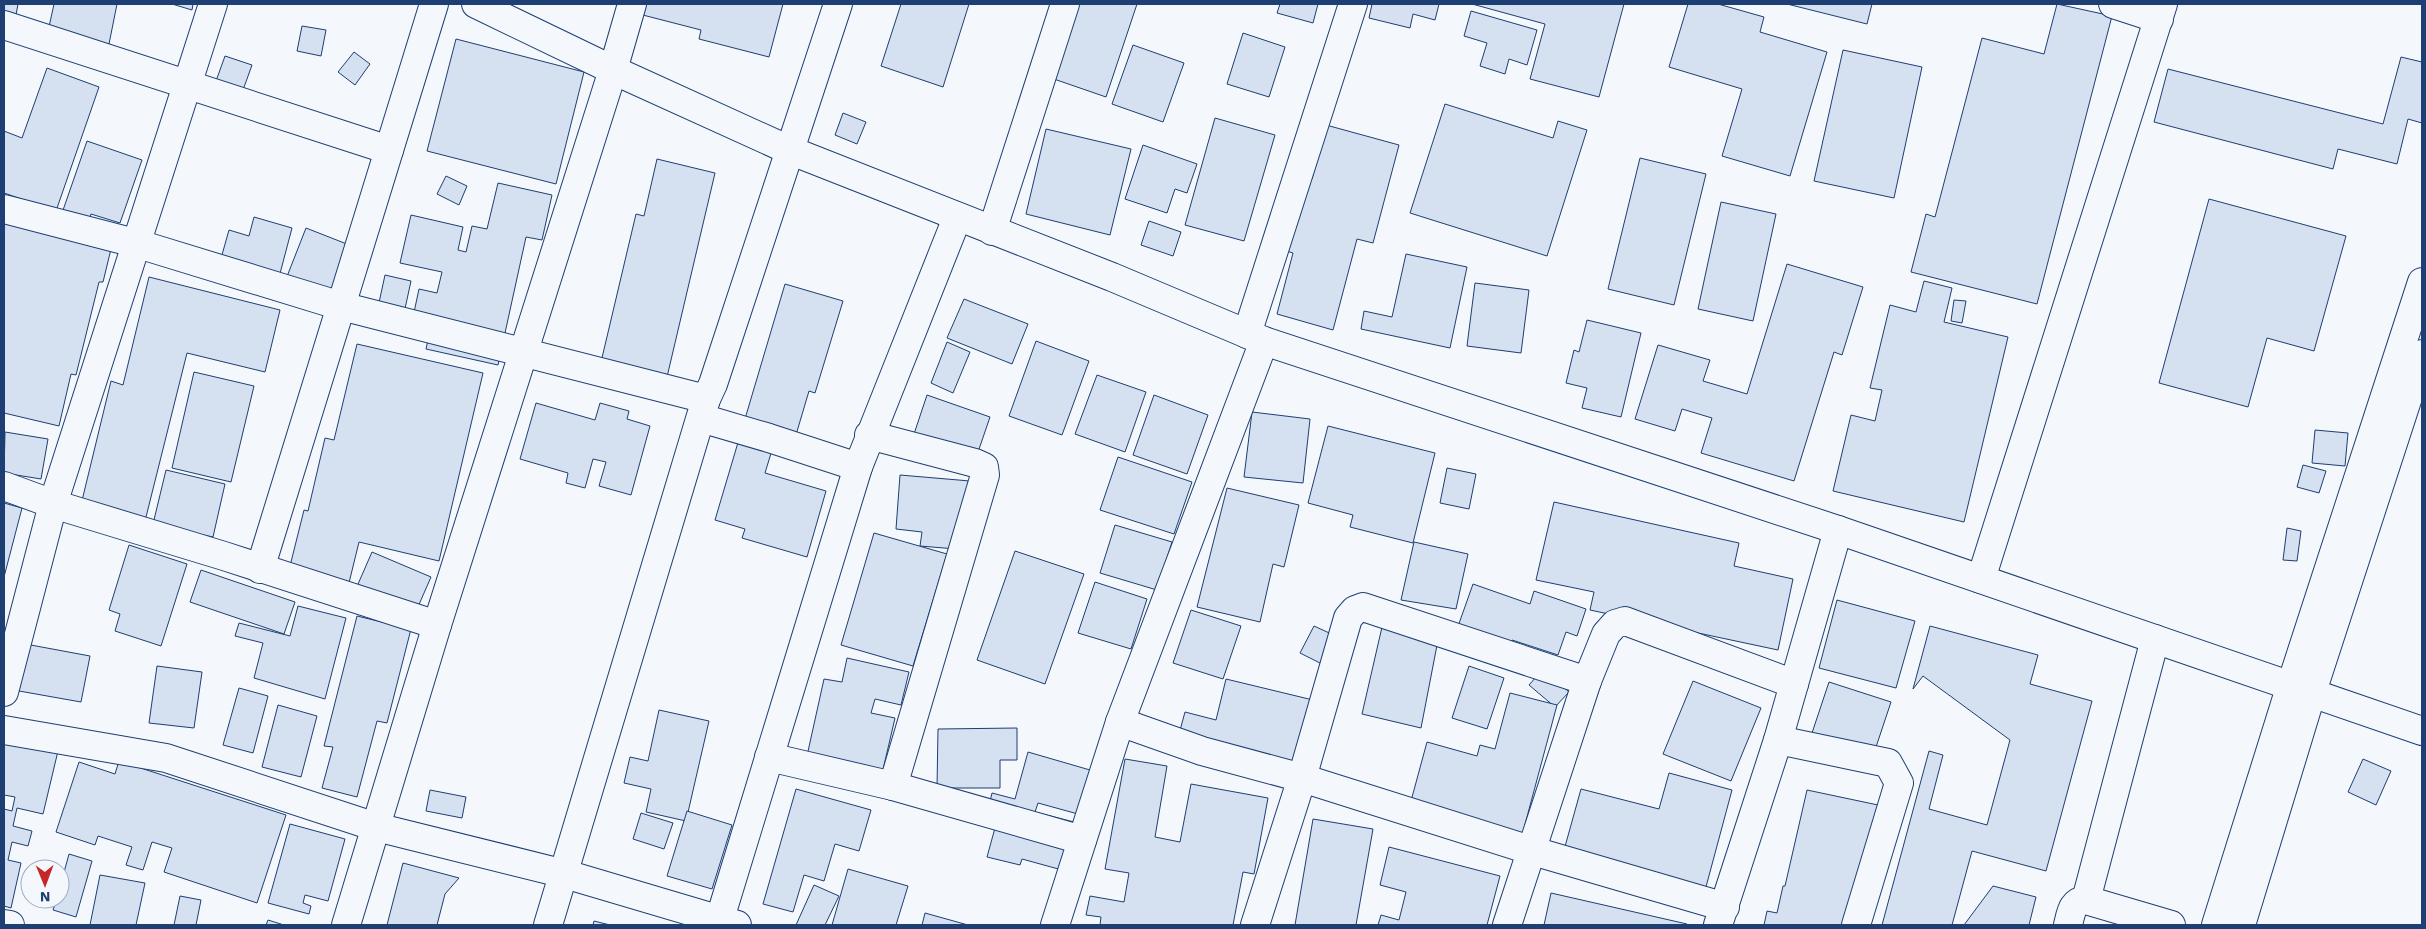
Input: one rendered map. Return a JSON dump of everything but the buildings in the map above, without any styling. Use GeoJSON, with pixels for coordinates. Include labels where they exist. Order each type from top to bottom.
{"type":"FeatureCollection","features":[{"type":"Feature","properties":{"kind":"street"},"geometry":{"type":"LineString","coordinates":[[4,692],[53,504],[213,4]]}},
{"type":"Feature","properties":{"kind":"street"},"geometry":{"type":"LineString","coordinates":[[260,569],[434,4]]}},
{"type":"Feature","properties":{"kind":"street"},"geometry":{"type":"LineString","coordinates":[[476,4],[613,70],[789,150],[957,218],[1112,277],[1255,337],[1838,530],[2422,730]]}},
{"type":"Feature","properties":{"kind":"street"},"geometry":{"type":"LineString","coordinates":[[346,925],[437,625],[613,70],[632,4]]}},
{"type":"Feature","properties":{"kind":"street"},"geometry":{"type":"LineString","coordinates":[[548,925],[565,874],[703,409],[716,375],[838,4]]}},
{"type":"Feature","properties":{"kind":"street"},"geometry":{"type":"LineString","coordinates":[[992,231],[1065,4]]}},
{"type":"Feature","properties":{"kind":"street"},"geometry":{"type":"LineString","coordinates":[[1055,925],[1120,722],[1255,337],[1353,4]]}},
{"type":"Feature","properties":{"kind":"street"},"geometry":{"type":"LineString","coordinates":[[1981,579],[2161,11],[2113,4]]}},
{"type":"Feature","properties":{"kind":"street"},"geometry":{"type":"LineString","coordinates":[[4,25],[390,150]]}},
{"type":"Feature","properties":{"kind":"street"},"geometry":{"type":"LineString","coordinates":[[4,209],[135,243],[341,306],[524,351],[703,409],[769,438],[858,467]]}},
{"type":"Feature","properties":{"kind":"street"},"geometry":{"type":"LineString","coordinates":[[4,730],[166,758],[376,827],[565,874],[725,923],[769,757],[858,467],[869,435],[957,218]]}},
{"type":"Feature","properties":{"kind":"street"},"geometry":{"type":"LineString","coordinates":[[2241,925],[2302,688],[2422,282]]}},
{"type":"Feature","properties":{"kind":"street"},"geometry":{"type":"LineString","coordinates":[[2216,925],[2422,354]]}},
{"type":"Feature","properties":{"kind":"street"},"geometry":{"type":"LineString","coordinates":[[869,435],[975,462],[984,466],[985,475],[893,786]]}},
{"type":"Feature","properties":{"kind":"street"},"geometry":{"type":"LineString","coordinates":[[4,486],[53,504],[224,556],[437,625]]}},
{"type":"Feature","properties":{"kind":"street"},"geometry":{"type":"LineString","coordinates":[[1120,722],[1202,751],[1302,778],[1533,851],[1722,916],[1778,740],[1838,530]]}},
{"type":"Feature","properties":{"kind":"street"},"geometry":{"type":"LineString","coordinates":[[1254,925],[1302,778],[1348,618],[1355,610],[1363,607],[1587,681]]}},
{"type":"Feature","properties":{"kind":"street"},"geometry":{"type":"LineString","coordinates":[[1507,925],[1533,851],[1587,681],[1606,634],[1615,624],[1625,620],[1794,684]]}},
{"type":"Feature","properties":{"kind":"street"},"geometry":{"type":"LineString","coordinates":[[2086,900],[2155,639]]}},
{"type":"Feature","properties":{"kind":"street"},"geometry":{"type":"LineString","coordinates":[[1778,740],[1888,763],[1895,772],[1899,784],[1856,925]]}},
{"type":"Feature","properties":{"kind":"street"},"geometry":{"type":"LineString","coordinates":[[769,757],[893,786],[1082,840]]}},
{"type":"Feature","properties":{"kind":"street"},"geometry":{"type":"LineString","coordinates":[[2068,925],[2074,905],[2080,900],[2086,900],[2171,925]]}},
{"type":"Feature","properties":{"kind":"street"},"geometry":{"type":"LineString","coordinates":[[4,924],[10,925]]}}]}
